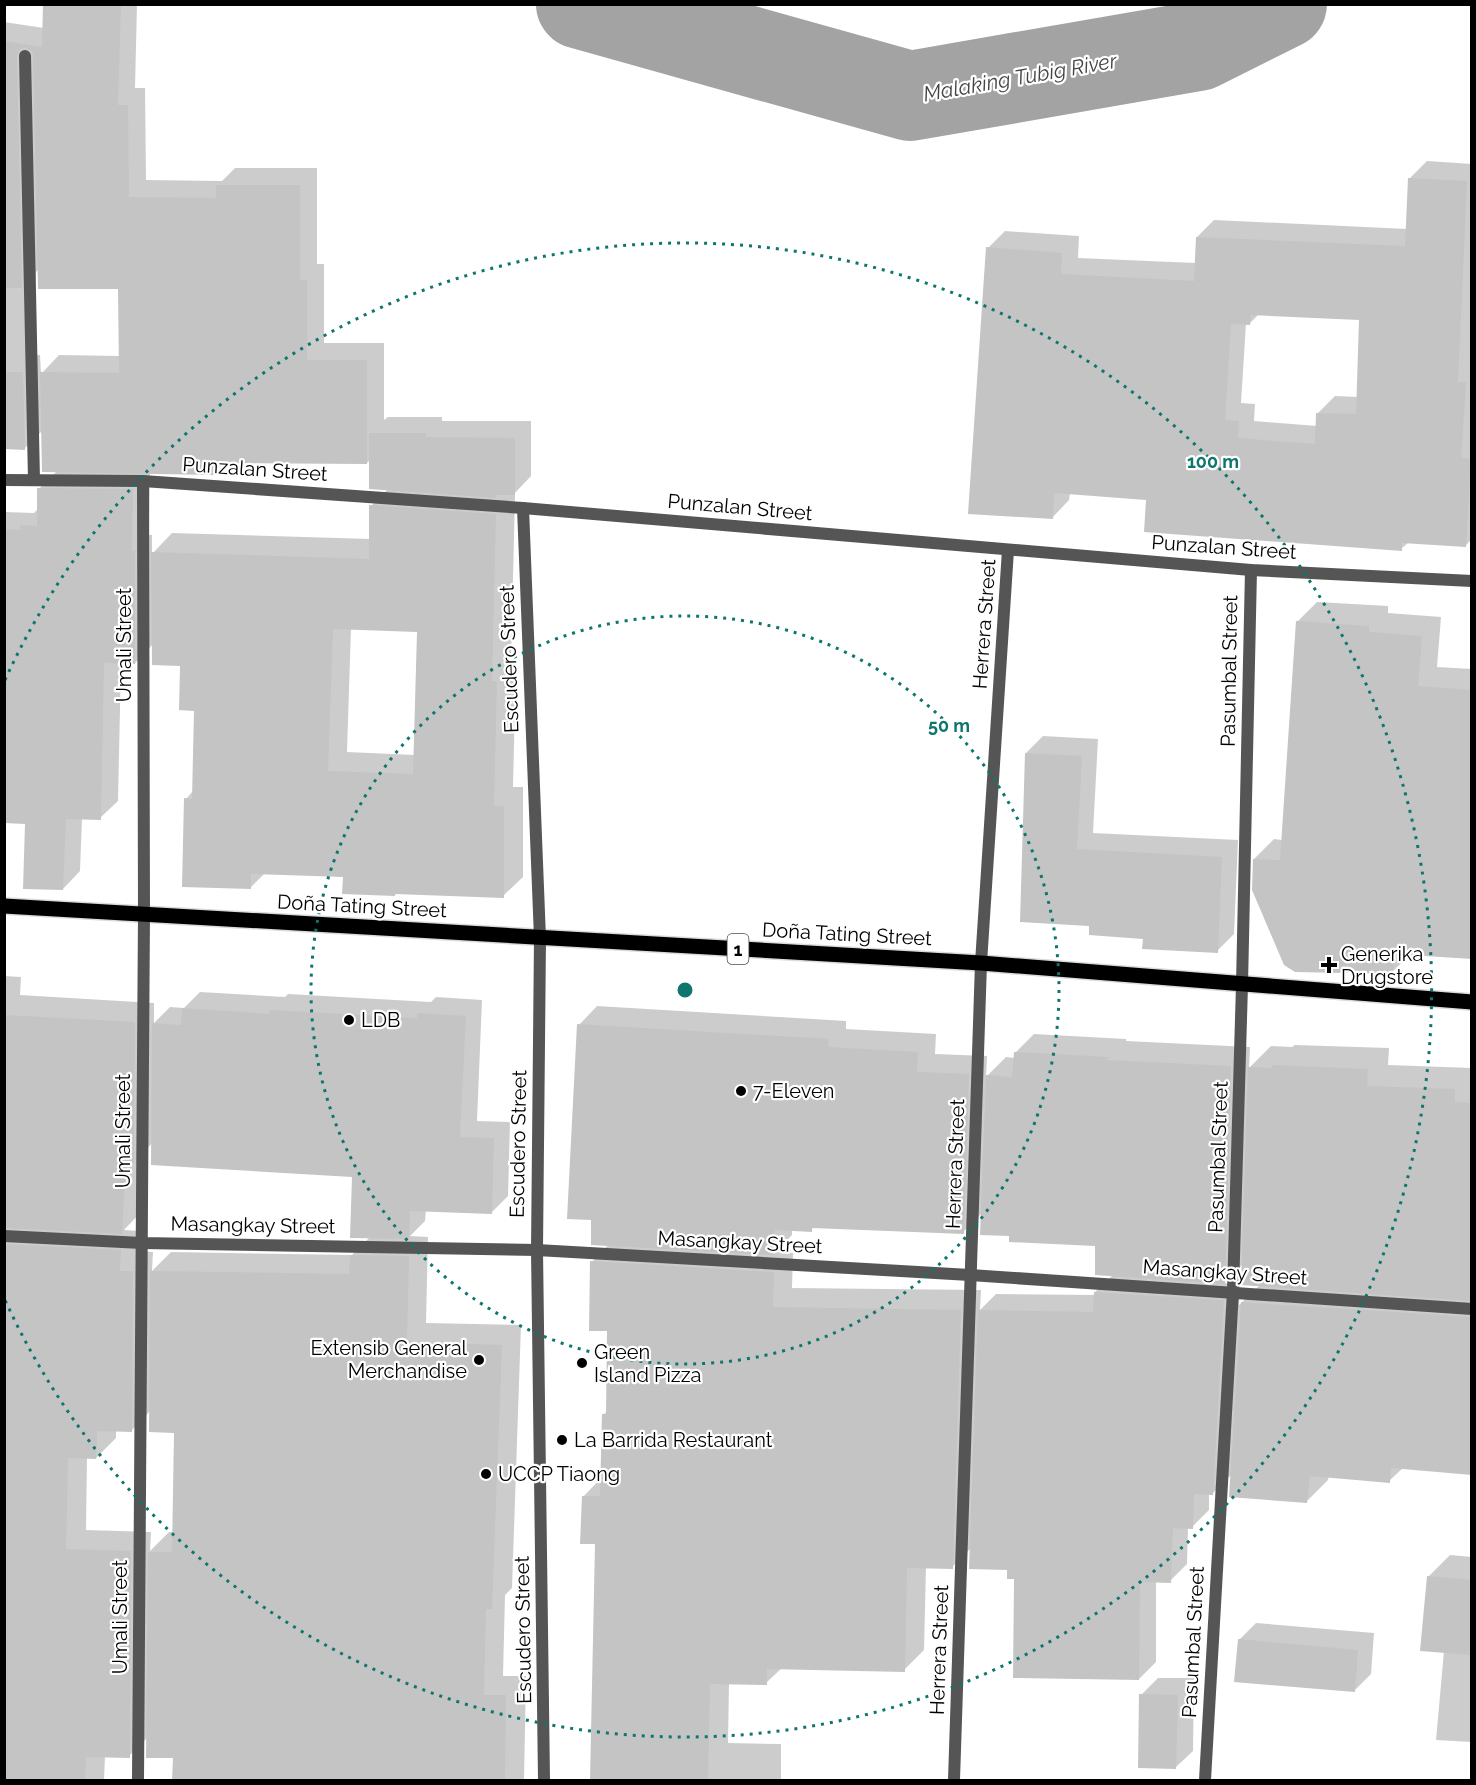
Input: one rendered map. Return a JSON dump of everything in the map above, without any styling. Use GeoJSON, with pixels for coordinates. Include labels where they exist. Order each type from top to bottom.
{"type":"FeatureCollection","features":[{"type":"Feature","properties":{"kind":"main road","name":"Doña Tating Street"},"geometry":{"type":"LineString","coordinates":[[4,906],[981,963],[1472,1002]]}},
{"type":"Feature","properties":{"kind":"street"},"geometry":{"type":"LineString","coordinates":[[25,56],[34,480]]}},
{"type":"Feature","properties":{"kind":"street","name":"Punzalan Street"},"geometry":{"type":"LineString","coordinates":[[4,480],[143,481],[523,508],[1251,570],[1472,581]]}},
{"type":"Feature","properties":{"kind":"street","name":"Umali Street"},"geometry":{"type":"LineString","coordinates":[[138,1780],[144,914],[143,481]]}},
{"type":"Feature","properties":{"kind":"street","name":"Escudero Street"},"geometry":{"type":"LineString","coordinates":[[523,508],[540,938],[537,1250],[544,1780]]}},
{"type":"Feature","properties":{"kind":"street","name":"Herrera Street"},"geometry":{"type":"LineString","coordinates":[[954,1780],[981,963],[1008,550]]}},
{"type":"Feature","properties":{"kind":"street","name":"Pasumbal Street"},"geometry":{"type":"LineString","coordinates":[[1205,1780],[1233,1292],[1251,570]]}},
{"type":"Feature","properties":{"kind":"street","name":"Masangkay Street"},"geometry":{"type":"LineString","coordinates":[[4,1236],[142,1242],[537,1250],[970,1275],[1472,1309]]}},
{"type":"Feature","properties":{"kind":"building"},"geometry":{"type":"Polygon","coordinates":[[[43,4],[121,4],[118,105],[128,105],[129,197],[216,198],[216,185],[300,185],[300,280],[307,280],[307,360],[367,360],[367,464],[214,463],[214,475],[42,472],[40,372],[119,373],[118,289],[38,289],[33,56],[32,51],[25,48],[20,49],[17,56],[22,288],[4,288],[4,41],[42,47],[43,4]]]}},
{"type":"Feature","properties":{"kind":"building"},"geometry":{"type":"Polygon","coordinates":[[[1408,178],[1467,181],[1458,382],[1466,382],[1461,458],[1471,459],[1466,547],[1402,543],[1402,551],[1144,532],[1146,500],[1054,493],[1053,519],[968,514],[986,247],[1062,253],[1061,274],[1194,281],[1196,237],[1405,246],[1408,178]],[[1251,315],[1250,325],[1231,324],[1225,420],[1239,421],[1238,438],[1315,444],[1316,413],[1356,414],[1359,320],[1251,315]]]}},
{"type":"Feature","properties":{"kind":"building"},"geometry":{"type":"Polygon","coordinates":[[[4,372],[23,372],[25,450],[4,449],[4,372]]]}},
{"type":"Feature","properties":{"kind":"building"},"geometry":{"type":"Polygon","coordinates":[[[369,433],[426,433],[426,437],[515,438],[515,495],[496,495],[496,498],[369,489],[369,433]]]}},
{"type":"Feature","properties":{"kind":"building"},"geometry":{"type":"Polygon","coordinates":[[[37,488],[133,489],[135,664],[104,663],[101,820],[66,819],[63,890],[23,889],[25,824],[4,823],[4,529],[20,530],[20,525],[37,526],[37,488]]]}},
{"type":"Feature","properties":{"kind":"building"},"geometry":{"type":"Polygon","coordinates":[[[369,505],[496,514],[492,681],[497,681],[494,806],[504,806],[504,898],[342,894],[343,877],[251,874],[251,889],[182,887],[184,798],[192,799],[194,711],[179,710],[180,666],[152,665],[151,552],[369,559],[369,505]],[[333,629],[328,771],[413,774],[417,632],[333,629]]]}},
{"type":"Feature","properties":{"kind":"building"},"geometry":{"type":"Polygon","coordinates":[[[1296,621],[1369,626],[1369,632],[1422,636],[1418,686],[1472,690],[1472,959],[1394,954],[1393,974],[1295,972],[1284,965],[1252,890],[1253,859],[1280,860],[1296,621]]]}},
{"type":"Feature","properties":{"kind":"building"},"geometry":{"type":"Polygon","coordinates":[[[1025,753],[1082,756],[1077,849],[1222,857],[1218,953],[1142,949],[1143,939],[1089,935],[1089,926],[1020,922],[1025,753]]]}},
{"type":"Feature","properties":{"kind":"building"},"geometry":{"type":"Polygon","coordinates":[[[182,1008],[269,1014],[270,1010],[417,1018],[417,1013],[466,1016],[460,1137],[494,1138],[492,1214],[410,1211],[409,1239],[350,1238],[352,1177],[151,1165],[152,1023],[181,1025],[182,1008]]]}},
{"type":"Feature","properties":{"kind":"building"},"geometry":{"type":"Polygon","coordinates":[[[4,1015],[135,1022],[134,1164],[126,1163],[122,1234],[4,1228],[4,1015]]]}},
{"type":"Feature","properties":{"kind":"building"},"geometry":{"type":"Polygon","coordinates":[[[577,1024],[829,1039],[828,1047],[918,1052],[917,1072],[969,1074],[964,1234],[812,1228],[812,1232],[775,1230],[774,1255],[591,1245],[591,1220],[567,1219],[577,1024]]]}},
{"type":"Feature","properties":{"kind":"building"},"geometry":{"type":"Polygon","coordinates":[[[1014,1052],[1108,1057],[1107,1060],[1231,1066],[1225,1284],[1095,1275],[1095,1246],[1009,1242],[1009,1236],[980,1235],[986,1075],[1012,1077],[1014,1052]]]}},
{"type":"Feature","properties":{"kind":"building"},"geometry":{"type":"Polygon","coordinates":[[[1272,1065],[1368,1069],[1367,1086],[1455,1089],[1455,1102],[1472,1103],[1472,1301],[1241,1285],[1248,1067],[1272,1068],[1272,1065]]]}},
{"type":"Feature","properties":{"kind":"building"},"geometry":{"type":"Polygon","coordinates":[[[4,1244],[121,1250],[120,1271],[133,1271],[132,1432],[97,1431],[96,1459],[68,1458],[66,1549],[131,1551],[130,1758],[86,1757],[85,1780],[4,1780],[4,1244]]]}},
{"type":"Feature","properties":{"kind":"building"},"geometry":{"type":"Polygon","coordinates":[[[350,1255],[409,1256],[407,1342],[502,1345],[492,1609],[486,1609],[484,1695],[506,1695],[505,1780],[172,1780],[173,1758],[146,1758],[148,1552],[172,1552],[174,1433],[149,1432],[150,1271],[349,1274],[350,1255]]]}},
{"type":"Feature","properties":{"kind":"building"},"geometry":{"type":"Polygon","coordinates":[[[590,1261],[774,1272],[773,1307],[961,1310],[953,1569],[907,1568],[905,1672],[767,1669],[767,1685],[710,1684],[708,1780],[590,1780],[595,1544],[580,1544],[582,1496],[600,1496],[602,1414],[606,1414],[607,1331],[589,1331],[590,1261]]]}},
{"type":"Feature","properties":{"kind":"building"},"geometry":{"type":"Polygon","coordinates":[[[1094,1292],[1224,1300],[1213,1495],[1194,1494],[1193,1529],[1173,1528],[1171,1583],[1140,1582],[1139,1680],[1013,1678],[1014,1579],[1007,1579],[1007,1570],[969,1569],[978,1310],[1093,1312],[1094,1292]]]}},
{"type":"Feature","properties":{"kind":"building"},"geometry":{"type":"Polygon","coordinates":[[[1241,1302],[1472,1317],[1472,1475],[1391,1468],[1390,1483],[1310,1476],[1307,1503],[1229,1497],[1241,1302]]]}},
{"type":"Feature","properties":{"kind":"building"},"geometry":{"type":"Polygon","coordinates":[[[1427,1576],[1472,1580],[1472,1655],[1420,1651],[1427,1576]]]}},
{"type":"Feature","properties":{"kind":"building"},"geometry":{"type":"Polygon","coordinates":[[[1238,1639],[1358,1650],[1355,1692],[1234,1682],[1238,1639]]]}},
{"type":"Feature","properties":{"kind":"building"},"geometry":{"type":"Polygon","coordinates":[[[1139,1694],[1178,1695],[1176,1769],[1138,1768],[1139,1694]]]}},
{"type":"Feature","properties":{"kind":"waterway","name":"Malaking Tubig River"},"geometry":{"type":"LineString","coordinates":[[581,4],[910,96],[1198,46],[1282,4]]}},
{"type":"Feature","properties":{"kind":"place","name":"Generika Drugstore"},"geometry":{"type":"Point","coordinates":[1329,965]}},
{"type":"Feature","properties":{"kind":"place","name":"LDB"},"geometry":{"type":"Point","coordinates":[349,1020]}},
{"type":"Feature","properties":{"kind":"place","name":"7-Eleven"},"geometry":{"type":"Point","coordinates":[741,1091]}},
{"type":"Feature","properties":{"kind":"place","name":"Extensib General Merchandise"},"geometry":{"type":"Point","coordinates":[479,1360]}},
{"type":"Feature","properties":{"kind":"place","name":"Green Island Pizza"},"geometry":{"type":"Point","coordinates":[582,1363]}},
{"type":"Feature","properties":{"kind":"place","name":"La Barrida Restaurant"},"geometry":{"type":"Point","coordinates":[562,1440]}},
{"type":"Feature","properties":{"kind":"place","name":"UCCP Tiaong"},"geometry":{"type":"Point","coordinates":[486,1474]}}]}
